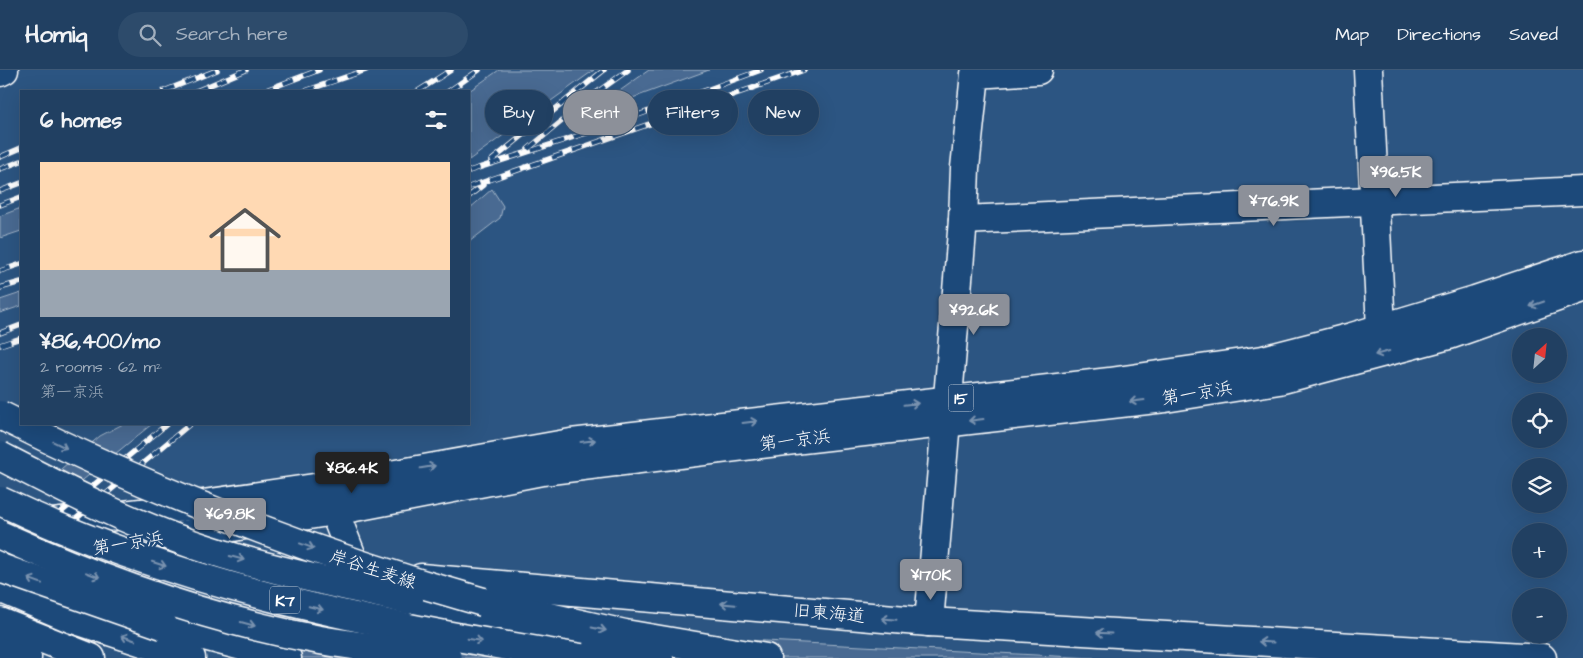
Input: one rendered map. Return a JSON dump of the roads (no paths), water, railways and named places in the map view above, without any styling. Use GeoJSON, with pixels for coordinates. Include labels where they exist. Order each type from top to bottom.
{"type":"FeatureCollection","features":[{"type":"Feature","properties":{"kind":"main road"},"geometry":{"type":"LineString","coordinates":[[0,72],[4,70]]}},
{"type":"Feature","properties":{"kind":"main road"},"geometry":{"type":"LineString","coordinates":[[929,622],[963,220],[965,168],[975,74],[1038,70]]}},
{"type":"Feature","properties":{"kind":"main road"},"geometry":{"type":"LineString","coordinates":[[1368,70],[1381,328]]}},
{"type":"Feature","properties":{"kind":"main road"},"geometry":{"type":"LineString","coordinates":[[963,220],[1583,191]]}},
{"type":"Feature","properties":{"kind":"main road","name":"第一京浜"},"geometry":{"type":"LineString","coordinates":[[946,411],[1110,382],[1263,360],[1476,300],[1583,264]]}},
{"type":"Feature","properties":{"kind":"main road","name":"第一京浜"},"geometry":{"type":"LineString","coordinates":[[0,564],[331,498],[414,470],[572,443],[946,411],[1165,398],[1278,380],[1448,335],[1583,288]]}},
{"type":"Feature","properties":{"kind":"main road","name":"岸谷生麦線"},"geometry":{"type":"LineString","coordinates":[[0,415],[20,425]]}},
{"type":"Feature","properties":{"kind":"main road","name":"岸谷生麦線"},"geometry":{"type":"LineString","coordinates":[[21,425],[96,461],[174,495],[327,553],[409,581],[483,602],[554,619],[625,634],[766,658]]}},
{"type":"Feature","properties":{"kind":"main road"},"geometry":{"type":"LineString","coordinates":[[0,456],[100,506],[189,543],[284,570],[482,619],[596,646],[659,658]]}},
{"type":"Feature","properties":{"kind":"main road","name":"第一京浜"},"geometry":{"type":"LineString","coordinates":[[0,529],[141,513],[331,498]]}},
{"type":"Feature","properties":{"kind":"main road","name":"旧東海道"},"geometry":{"type":"LineString","coordinates":[[331,498],[358,572],[929,622],[1542,658]]}},
{"type":"Feature","properties":{"kind":"main road","name":"K7"},"geometry":{"type":"LineString","coordinates":[[0,501],[130,554],[261,594],[396,625],[581,658]]}},
{"type":"Feature","properties":{"kind":"main road"},"geometry":{"type":"LineString","coordinates":[[0,535],[86,572],[150,596],[203,612],[319,640],[447,658]]}},
{"type":"Feature","properties":{"kind":"main road"},"geometry":{"type":"LineString","coordinates":[[0,568],[164,625],[287,658]]}},
{"type":"Feature","properties":{"kind":"main road"},"geometry":{"type":"LineString","coordinates":[[0,588],[73,619],[191,658]]}},
{"type":"Feature","properties":{"kind":"main road"},"geometry":{"type":"LineString","coordinates":[[0,622],[91,658]]}},
{"type":"Feature","properties":{"kind":"main road"},"geometry":{"type":"LineString","coordinates":[[0,646],[28,658]]}},
{"type":"Feature","properties":{"kind":"railway"},"geometry":{"type":"LineString","coordinates":[[167,90],[217,70]]}},
{"type":"Feature","properties":{"kind":"railway"},"geometry":{"type":"LineString","coordinates":[[198,90],[246,70]]}},
{"type":"Feature","properties":{"kind":"railway"},"geometry":{"type":"LineString","coordinates":[[266,90],[319,70]]}},
{"type":"Feature","properties":{"kind":"railway"},"geometry":{"type":"LineString","coordinates":[[308,90],[366,70]]}},
{"type":"Feature","properties":{"kind":"railway"},"geometry":{"type":"LineString","coordinates":[[420,90],[451,70]]}},
{"type":"Feature","properties":{"kind":"railway"},"geometry":{"type":"LineString","coordinates":[[450,90],[479,70]]}},
{"type":"Feature","properties":{"kind":"railway"},"geometry":{"type":"LineString","coordinates":[[491,161],[604,70]]}},
{"type":"Feature","properties":{"kind":"railway"},"geometry":{"type":"LineString","coordinates":[[528,149],[596,93],[628,70]]}},
{"type":"Feature","properties":{"kind":"railway"},"geometry":{"type":"LineString","coordinates":[[470,171],[611,125],[761,70]]}},
{"type":"Feature","properties":{"kind":"railway"},"geometry":{"type":"LineString","coordinates":[[470,187],[804,70]]}},
{"type":"Feature","properties":{"kind":"railway"},"geometry":{"type":"LineString","coordinates":[[0,157],[20,148]]}},
{"type":"Feature","properties":{"kind":"railway"},"geometry":{"type":"LineString","coordinates":[[0,169],[20,161]]}},
{"type":"Feature","properties":{"kind":"railway"},"geometry":{"type":"LineString","coordinates":[[0,191],[20,183]]}},
{"type":"Feature","properties":{"kind":"railway"},"geometry":{"type":"LineString","coordinates":[[470,195],[483,185]]}},
{"type":"Feature","properties":{"kind":"railway"},"geometry":{"type":"LineString","coordinates":[[0,205],[20,197]]}},
{"type":"Feature","properties":{"kind":"railway"},"geometry":{"type":"LineString","coordinates":[[0,271],[20,264]]}},
{"type":"Feature","properties":{"kind":"railway"},"geometry":{"type":"LineString","coordinates":[[0,288],[20,282]]}},
{"type":"Feature","properties":{"kind":"railway"},"geometry":{"type":"LineString","coordinates":[[0,333],[20,325]]}},
{"type":"Feature","properties":{"kind":"railway"},"geometry":{"type":"LineString","coordinates":[[0,345],[20,338]]}},
{"type":"Feature","properties":{"kind":"railway"},"geometry":{"type":"LineString","coordinates":[[0,563],[166,425]]}},
{"type":"Feature","properties":{"kind":"railway"},"geometry":{"type":"LineString","coordinates":[[0,582],[189,425]]}}]}
